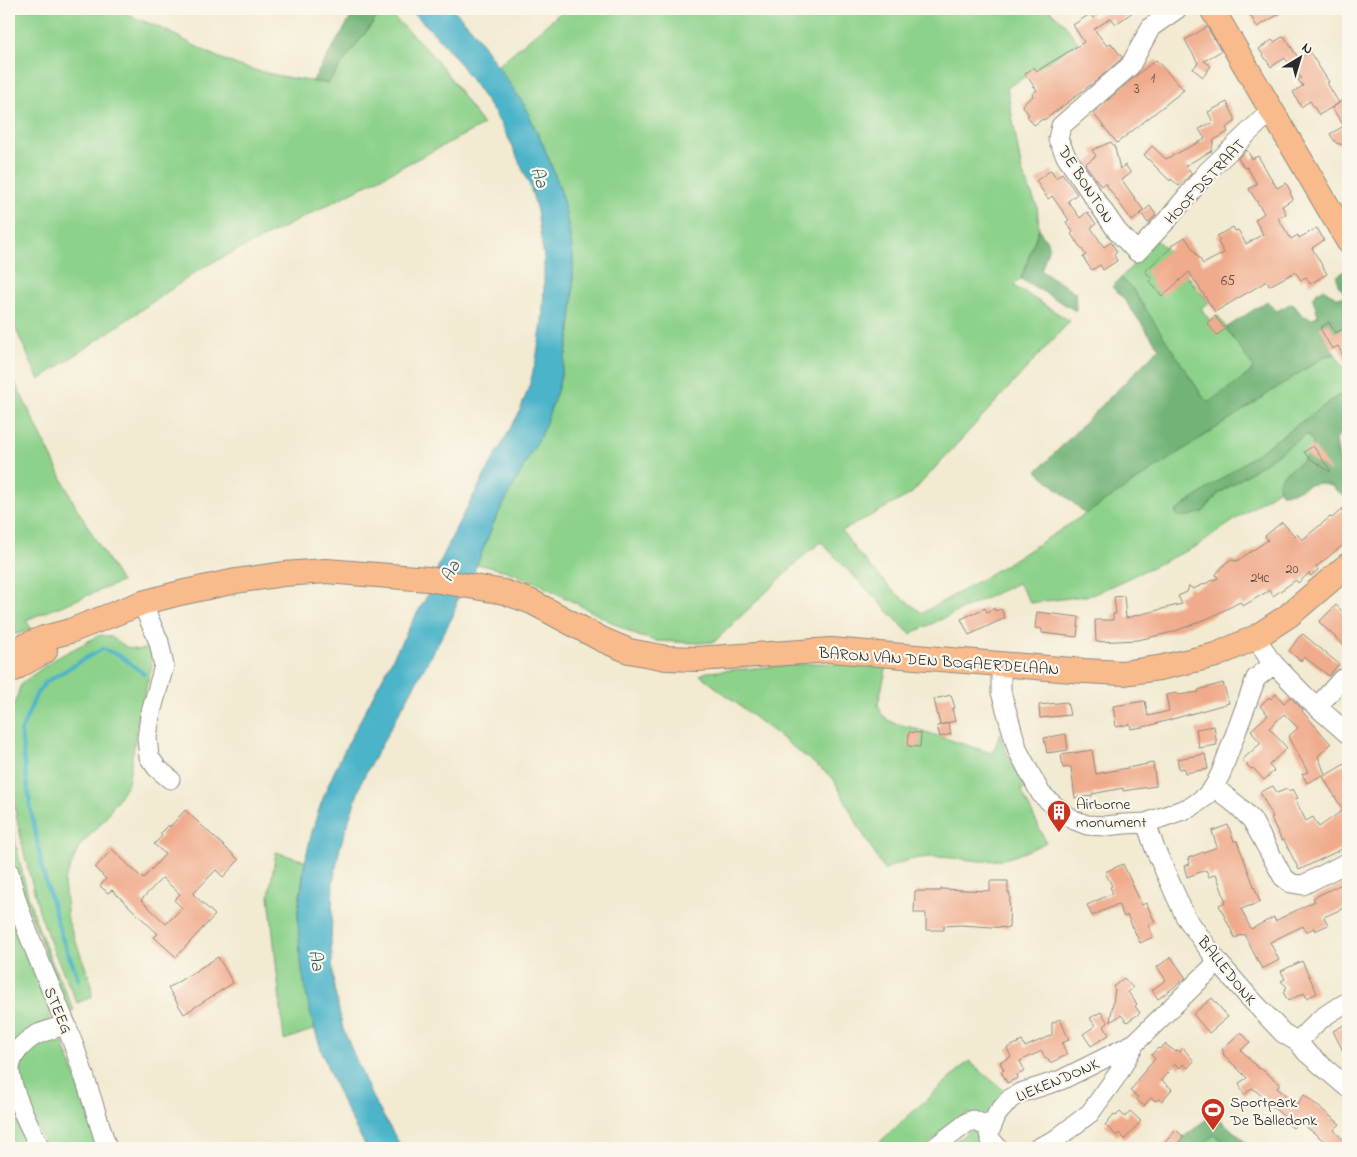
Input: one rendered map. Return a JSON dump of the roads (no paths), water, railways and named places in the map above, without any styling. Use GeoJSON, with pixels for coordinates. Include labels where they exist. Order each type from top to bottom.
{"type":"FeatureCollection","features":[{"type":"Feature","properties":{"kind":"main road"},"geometry":{"type":"LineString","coordinates":[[1212,9],[1348,241]]}},
{"type":"Feature","properties":{"kind":"main road","name":"BARON VAN DEN BOGAERDELAAN"},"geometry":{"type":"LineString","coordinates":[[9,652],[142,603],[180,593],[236,581],[326,570],[428,579],[504,592],[532,602],[601,639],[629,651],[666,658],[697,659],[831,650],[1123,673],[1159,668],[1216,654],[1256,636],[1288,616],[1348,565]]}},
{"type":"Feature","properties":{"kind":"main road","name":"BARON VAN DEN BOGAERDELAAN"},"geometry":{"type":"LineString","coordinates":[[9,672],[51,648],[70,631]]}},
{"type":"Feature","properties":{"kind":"street","name":"DE BONTON"},"geometry":{"type":"LineString","coordinates":[[1137,252],[1117,231],[1067,158],[1058,140],[1060,126],[1130,66],[1151,27],[1177,9]]}},
{"type":"Feature","properties":{"kind":"street","name":"HOOFDSTRAAT"},"geometry":{"type":"LineString","coordinates":[[1137,252],[1169,218],[1207,172],[1271,111]]}},
{"type":"Feature","properties":{"kind":"street"},"geometry":{"type":"LineString","coordinates":[[142,603],[159,642],[164,666],[150,716],[147,738],[149,756],[157,768],[170,779]]}},
{"type":"Feature","properties":{"kind":"street"},"geometry":{"type":"LineString","coordinates":[[1256,636],[1274,664],[1317,707],[1348,734]]}},
{"type":"Feature","properties":{"kind":"street"},"geometry":{"type":"LineString","coordinates":[[1001,664],[1001,692],[1018,751],[1041,794],[1074,820],[1087,825],[1106,826],[1146,824],[1191,807],[1205,797],[1214,787],[1221,773],[1256,678],[1274,664]]}},
{"type":"Feature","properties":{"kind":"street"},"geometry":{"type":"LineString","coordinates":[[1317,707],[1342,679],[1348,684]]}},
{"type":"Feature","properties":{"kind":"street"},"geometry":{"type":"LineString","coordinates":[[1214,787],[1252,820],[1283,877],[1291,883],[1303,885],[1348,862]]}},
{"type":"Feature","properties":{"kind":"street","name":"BALLEDONK"},"geometry":{"type":"LineString","coordinates":[[1146,824],[1185,916],[1218,962],[1283,1033],[1298,1042],[1307,1053],[1348,1088]]}},
{"type":"Feature","properties":{"kind":"street","name":"STEEG"},"geometry":{"type":"LineString","coordinates":[[9,872],[12,887],[37,958],[66,1024],[107,1148]]}},
{"type":"Feature","properties":{"kind":"street","name":"LIEKENDONK"},"geometry":{"type":"LineString","coordinates":[[1038,1148],[1055,1140],[1090,1113],[1118,1074],[1135,1043],[1218,962]]}},
{"type":"Feature","properties":{"kind":"street"},"geometry":{"type":"LineString","coordinates":[[1298,1042],[1311,1026],[1329,1012],[1348,1002]]}},
{"type":"Feature","properties":{"kind":"street"},"geometry":{"type":"LineString","coordinates":[[40,1148],[14,1091],[10,1070],[12,1059],[17,1050],[35,1036],[66,1024]]}},
{"type":"Feature","properties":{"kind":"street","name":"LIEKENDONK"},"geometry":{"type":"LineString","coordinates":[[991,1128],[997,1114],[1010,1099],[1020,1093],[1061,1080],[1135,1043]]}},
{"type":"Feature","properties":{"kind":"street"},"geometry":{"type":"LineString","coordinates":[[934,1148],[973,1120],[991,1128],[989,1134],[991,1140],[998,1148]]}},
{"type":"Feature","properties":{"kind":"water","name":"Aa"},"geometry":{"type":"Polygon","coordinates":[[[409,9],[453,9],[472,29],[523,103],[544,147],[560,188],[573,255],[573,300],[569,340],[558,388],[543,431],[494,522],[473,574],[458,597],[453,616],[363,778],[340,847],[333,883],[331,945],[334,988],[343,1029],[372,1097],[402,1148],[367,1148],[338,1093],[326,1064],[308,1004],[302,974],[298,911],[307,853],[322,801],[341,757],[426,598],[458,524],[519,413],[529,387],[536,360],[542,324],[544,289],[544,258],[537,211],[530,186],[510,141],[495,114],[455,57],[409,9]]]}},
{"type":"Feature","properties":{"kind":"waterway"},"geometry":{"type":"LineString","coordinates":[[79,980],[62,938],[43,872],[30,805],[21,731],[37,693],[46,682],[103,649],[119,655],[144,674]]}},
{"type":"Feature","properties":{"kind":"place","name":"Airborne monument"},"geometry":{"type":"Point","coordinates":[1059,833]}},
{"type":"Feature","properties":{"kind":"place","name":"Sportpark De Balledonk"},"geometry":{"type":"Point","coordinates":[1213,1131]}}]}
